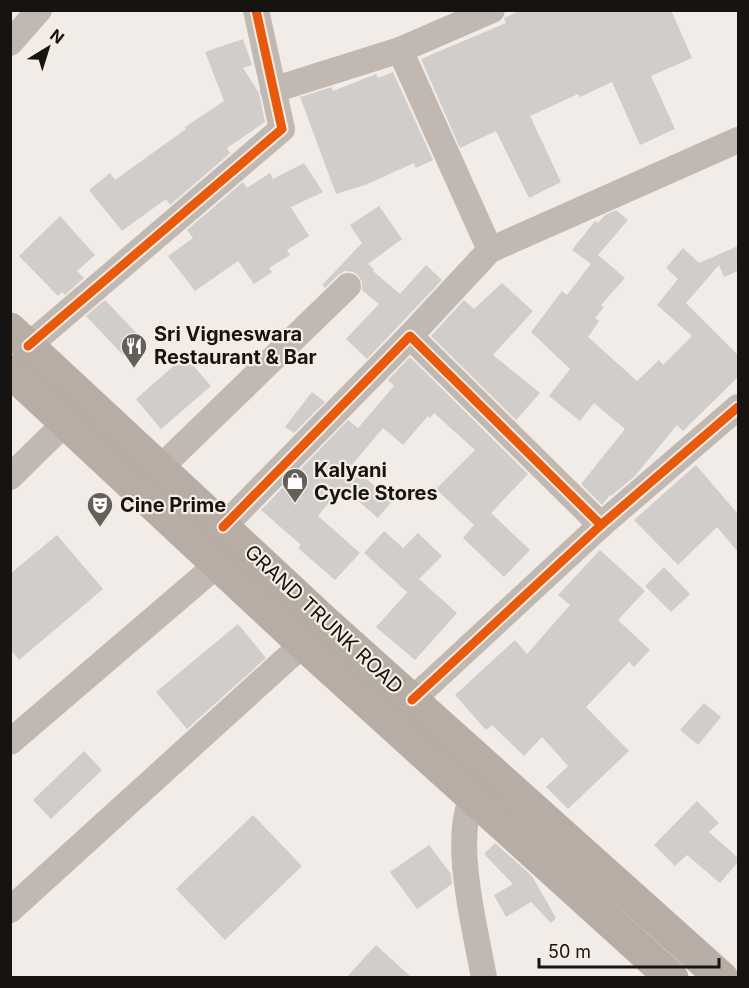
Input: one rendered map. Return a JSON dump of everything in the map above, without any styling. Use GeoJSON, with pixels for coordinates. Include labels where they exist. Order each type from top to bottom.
{"type":"FeatureCollection","features":[{"type":"Feature","properties":{"kind":"main road","name":"GRAND TRUNK ROAD"},"geometry":{"type":"LineString","coordinates":[[16,349],[66,422],[303,644],[482,783],[722,978]]}},
{"type":"Feature","properties":{"kind":"main road","name":"GRAND TRUNK ROAD"},"geometry":{"type":"LineString","coordinates":[[16,349],[160,468],[412,700],[482,783],[672,978]]}},
{"type":"Feature","properties":{"kind":"street"},"geometry":{"type":"LineString","coordinates":[[10,43],[39,10]]}},
{"type":"Feature","properties":{"kind":"street"},"geometry":{"type":"LineString","coordinates":[[16,349],[282,129],[256,10]]}},
{"type":"Feature","properties":{"kind":"street"},"geometry":{"type":"LineString","coordinates":[[273,90],[400,50],[492,10]]}},
{"type":"Feature","properties":{"kind":"street"},"geometry":{"type":"LineString","coordinates":[[400,50],[490,250]]}},
{"type":"Feature","properties":{"kind":"street"},"geometry":{"type":"LineString","coordinates":[[223,527],[410,336],[490,250],[738,140]]}},
{"type":"Feature","properties":{"kind":"street"},"geometry":{"type":"LineString","coordinates":[[160,468],[348,286]]}},
{"type":"Feature","properties":{"kind":"street"},"geometry":{"type":"LineString","coordinates":[[410,336],[601,525]]}},
{"type":"Feature","properties":{"kind":"street"},"geometry":{"type":"LineString","coordinates":[[412,700],[601,525],[738,407]]}},
{"type":"Feature","properties":{"kind":"street"},"geometry":{"type":"LineString","coordinates":[[10,477],[66,422]]}},
{"type":"Feature","properties":{"kind":"street"},"geometry":{"type":"LineString","coordinates":[[10,742],[218,564]]}},
{"type":"Feature","properties":{"kind":"street"},"geometry":{"type":"LineString","coordinates":[[10,910],[303,644]]}},
{"type":"Feature","properties":{"kind":"street"},"geometry":{"type":"LineString","coordinates":[[482,783],[465,830],[463,854],[484,978]]}},
{"type":"Feature","properties":{"kind":"building"},"geometry":{"type":"Polygon","coordinates":[[[521,10],[671,10],[692,58],[651,76],[675,129],[640,145],[612,82],[580,97],[578,94],[530,116],[561,182],[529,198],[496,131],[460,148],[421,59],[506,23],[504,18],[521,10]]]}},
{"type":"Feature","properties":{"kind":"building"},"geometry":{"type":"Polygon","coordinates":[[[243,39],[252,65],[243,68],[259,93],[265,122],[227,148],[230,153],[227,156],[170,205],[166,199],[122,231],[89,190],[110,173],[115,180],[186,129],[185,127],[224,101],[205,52],[243,39]]]}},
{"type":"Feature","properties":{"kind":"building"},"geometry":{"type":"Polygon","coordinates":[[[393,72],[433,160],[416,168],[414,163],[365,185],[336,194],[300,97],[332,87],[333,91],[376,74],[378,78],[393,72]]]}},
{"type":"Feature","properties":{"kind":"building"},"geometry":{"type":"Polygon","coordinates":[[[304,163],[323,192],[291,207],[309,236],[287,250],[290,255],[269,268],[272,272],[254,284],[238,261],[195,291],[168,256],[193,238],[187,230],[243,182],[247,188],[270,173],[273,179],[304,163]]]}},
{"type":"Feature","properties":{"kind":"building"},"geometry":{"type":"Polygon","coordinates":[[[379,206],[402,239],[368,264],[374,269],[373,271],[400,294],[426,265],[442,280],[367,359],[346,339],[379,304],[362,290],[362,282],[353,272],[345,271],[325,288],[322,285],[362,243],[350,225],[379,206]]]}},
{"type":"Feature","properties":{"kind":"building"},"geometry":{"type":"Polygon","coordinates":[[[616,210],[628,220],[598,255],[625,278],[601,305],[604,307],[595,318],[599,321],[588,337],[637,381],[659,360],[663,365],[692,336],[657,305],[678,279],[666,268],[683,248],[699,263],[738,246],[738,271],[724,277],[719,265],[686,303],[738,355],[738,377],[683,431],[677,425],[634,477],[610,495],[602,505],[581,484],[625,429],[594,403],[580,421],[549,396],[570,369],[531,332],[562,291],[567,295],[591,264],[572,250],[595,221],[598,223],[605,215],[616,210]]]}},
{"type":"Feature","properties":{"kind":"building"},"geometry":{"type":"Polygon","coordinates":[[[60,216],[95,255],[77,271],[84,278],[65,295],[62,292],[58,296],[19,256],[60,216]]]}},
{"type":"Feature","properties":{"kind":"building"},"geometry":{"type":"Polygon","coordinates":[[[502,283],[533,311],[493,355],[540,393],[516,420],[431,336],[464,300],[474,309],[502,283]]]}},
{"type":"Feature","properties":{"kind":"building"},"geometry":{"type":"Polygon","coordinates":[[[105,300],[141,338],[123,355],[86,316],[105,300]]]}},
{"type":"Feature","properties":{"kind":"building"},"geometry":{"type":"Polygon","coordinates":[[[185,356],[211,386],[161,429],[136,399],[185,356]]]}},
{"type":"Feature","properties":{"kind":"building"},"geometry":{"type":"Polygon","coordinates":[[[410,357],[528,474],[491,513],[530,550],[504,577],[463,538],[474,525],[436,489],[475,450],[434,413],[430,418],[428,416],[403,445],[383,428],[351,466],[392,501],[378,518],[342,487],[318,516],[360,553],[335,580],[298,548],[301,545],[261,510],[348,420],[358,428],[394,386],[388,380],[410,357]]]}},
{"type":"Feature","properties":{"kind":"building"},"geometry":{"type":"Polygon","coordinates":[[[312,392],[325,402],[294,433],[285,427],[312,392]]]}},
{"type":"Feature","properties":{"kind":"building"},"geometry":{"type":"Polygon","coordinates":[[[696,465],[738,514],[738,552],[717,527],[678,565],[634,520],[696,465]]]}},
{"type":"Feature","properties":{"kind":"building"},"geometry":{"type":"Polygon","coordinates":[[[384,531],[403,548],[418,533],[442,556],[419,579],[457,613],[415,660],[376,627],[413,586],[407,592],[364,553],[384,531]]]}},
{"type":"Feature","properties":{"kind":"building"},"geometry":{"type":"Polygon","coordinates":[[[57,535],[103,589],[19,660],[10,649],[10,574],[57,535]]]}},
{"type":"Feature","properties":{"kind":"building"},"geometry":{"type":"Polygon","coordinates":[[[600,550],[645,591],[618,620],[650,650],[634,667],[629,662],[586,707],[629,751],[568,809],[546,787],[568,766],[542,737],[524,756],[492,725],[486,730],[455,695],[515,640],[527,654],[570,605],[558,595],[600,550]]]}},
{"type":"Feature","properties":{"kind":"building"},"geometry":{"type":"Polygon","coordinates":[[[664,567],[690,594],[671,612],[645,586],[664,567]]]}},
{"type":"Feature","properties":{"kind":"building"},"geometry":{"type":"Polygon","coordinates":[[[238,624],[266,658],[187,729],[156,692],[238,624]]]}},
{"type":"Feature","properties":{"kind":"building"},"geometry":{"type":"Polygon","coordinates":[[[704,703],[721,717],[698,745],[680,730],[704,703]]]}},
{"type":"Feature","properties":{"kind":"building"},"geometry":{"type":"Polygon","coordinates":[[[84,751],[102,770],[51,819],[33,800],[84,751]]]}},
{"type":"Feature","properties":{"kind":"building"},"geometry":{"type":"Polygon","coordinates":[[[697,801],[719,823],[709,832],[738,858],[738,862],[720,883],[687,855],[675,866],[654,845],[697,801]]]}},
{"type":"Feature","properties":{"kind":"building"},"geometry":{"type":"Polygon","coordinates":[[[253,815],[302,866],[225,940],[176,889],[253,815]]]}},
{"type":"Feature","properties":{"kind":"building"},"geometry":{"type":"Polygon","coordinates":[[[495,843],[532,876],[556,918],[551,923],[531,902],[506,917],[494,895],[513,884],[484,854],[495,843]]]}},
{"type":"Feature","properties":{"kind":"building"},"geometry":{"type":"Polygon","coordinates":[[[429,845],[451,874],[452,884],[417,909],[390,872],[429,845]]]}},
{"type":"Feature","properties":{"kind":"building"},"geometry":{"type":"Polygon","coordinates":[[[376,945],[412,978],[346,978],[376,945]]]}},
{"type":"Feature","properties":{"kind":"cycle path"},"geometry":{"type":"LineString","coordinates":[[28,346],[282,129],[256,10]]}},
{"type":"Feature","properties":{"kind":"cycle path"},"geometry":{"type":"LineString","coordinates":[[223,527],[410,336],[601,525]]}},
{"type":"Feature","properties":{"kind":"cycle path"},"geometry":{"type":"LineString","coordinates":[[412,700],[601,525],[738,407]]}},
{"type":"Feature","properties":{"kind":"place","name":"Sri Vigneswara Restaurant & Bar"},"geometry":{"type":"Point","coordinates":[134,369]}},
{"type":"Feature","properties":{"kind":"place","name":"Kalyani Cycle Stores"},"geometry":{"type":"Point","coordinates":[295,504]}},
{"type":"Feature","properties":{"kind":"place","name":"Cine Prime"},"geometry":{"type":"Point","coordinates":[100,528]}}]}
